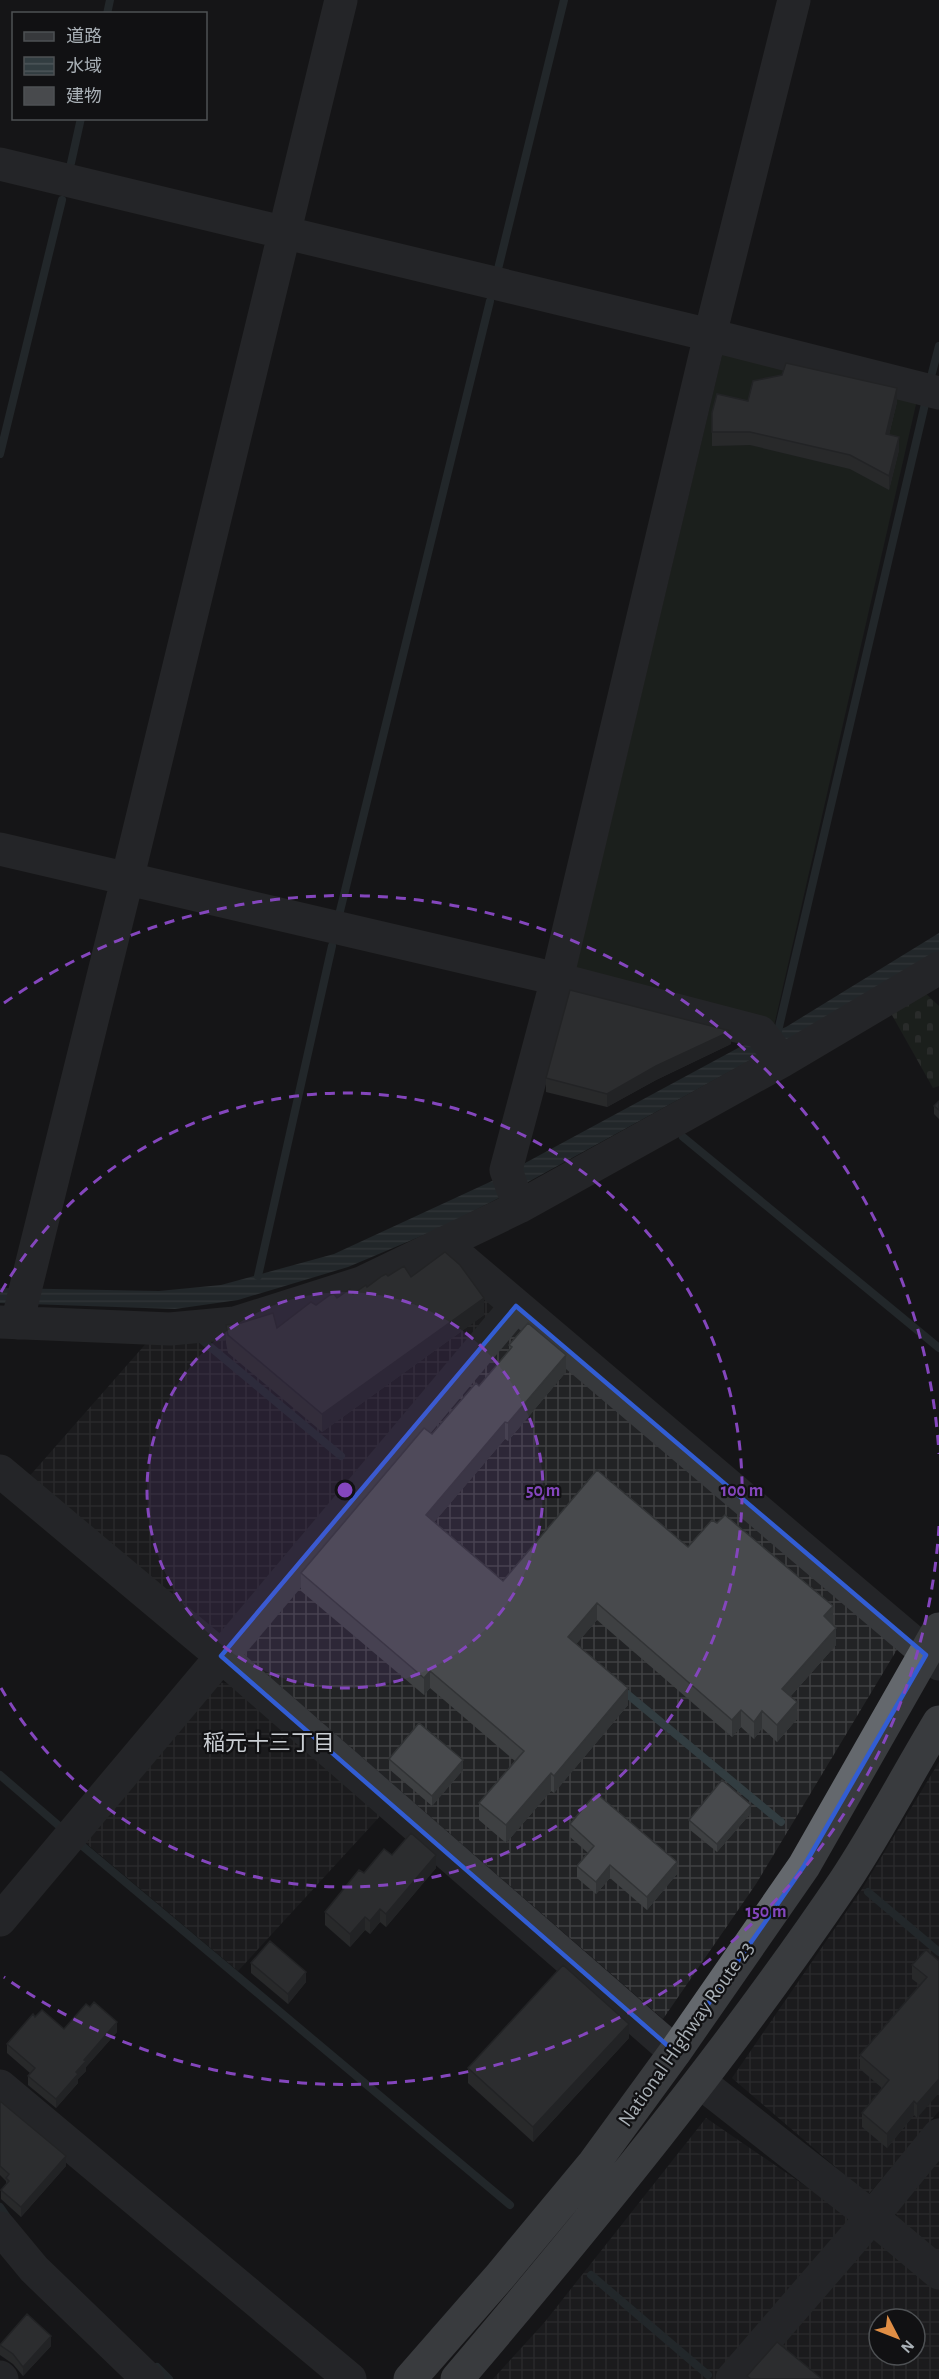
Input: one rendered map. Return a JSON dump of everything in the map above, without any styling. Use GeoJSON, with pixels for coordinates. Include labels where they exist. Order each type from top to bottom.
{"type":"FeatureCollection","features":[{"type":"Feature","properties":{"kind":"highway","name":"National Highway Route 23"},"geometry":{"type":"LineString","coordinates":[[410,2379],[501,2275],[594,2163],[675,2052],[804,1866],[935,1649]]}},
{"type":"Feature","properties":{"kind":"highway","name":"National Highway Route 23"},"geometry":{"type":"LineString","coordinates":[[457,2379],[531,2292],[700,2082],[844,1881],[939,1722]]}},
{"type":"Feature","properties":{"kind":"street"},"geometry":{"type":"LineString","coordinates":[[341,0],[27,1283],[9,1322],[170,1329],[235,1323],[361,1282],[519,1207],[934,978]]}},
{"type":"Feature","properties":{"kind":"street"},"geometry":{"type":"LineString","coordinates":[[519,1207],[506,1170],[557,980],[710,335],[794,0]]}},
{"type":"Feature","properties":{"kind":"street"},"geometry":{"type":"LineString","coordinates":[[0,164],[710,335],[939,393]]}},
{"type":"Feature","properties":{"kind":"street"},"geometry":{"type":"LineString","coordinates":[[0,849],[557,980],[760,1032],[782,1061]]}},
{"type":"Feature","properties":{"kind":"street"},"geometry":{"type":"LineString","coordinates":[[443,1243],[516,1306],[935,1649]]}},
{"type":"Feature","properties":{"kind":"street"},"geometry":{"type":"LineString","coordinates":[[0,1920],[516,1306]]}},
{"type":"Feature","properties":{"kind":"street"},"geometry":{"type":"LineString","coordinates":[[0,1471],[221,1656],[675,2052]]}},
{"type":"Feature","properties":{"kind":"street"},"geometry":{"type":"LineString","coordinates":[[700,2082],[872,2217],[939,2273]]}},
{"type":"Feature","properties":{"kind":"street"},"geometry":{"type":"LineString","coordinates":[[0,2086],[350,2379]]}},
{"type":"Feature","properties":{"kind":"street"},"geometry":{"type":"LineString","coordinates":[[732,2379],[872,2217],[939,2135]]}},
{"type":"Feature","properties":{"kind":"street"},"geometry":{"type":"LineString","coordinates":[[0,2228],[34,2270],[148,2379]]}},
{"type":"Feature","properties":{"kind":"highlighted area"},"geometry":{"type":"Polygon","coordinates":[[[516,1306],[926,1655],[804,1866],[675,2052],[221,1656],[516,1306]]]}},
{"type":"Feature","properties":{"kind":"shaded area"},"geometry":{"type":"Polygon","coordinates":[[[444,1256],[499,1304],[218,1636],[27,1479],[150,1339],[444,1256]]]}},
{"type":"Feature","properties":{"kind":"shaded area"},"geometry":{"type":"Polygon","coordinates":[[[517,1321],[898,1648],[756,1884],[663,2019],[241,1652],[517,1321]]]}},
{"type":"Feature","properties":{"kind":"shaded area"},"geometry":{"type":"Polygon","coordinates":[[[215,1682],[234,1684],[382,1814],[238,1971],[81,1839],[215,1682]]]}},
{"type":"Feature","properties":{"kind":"shaded area"},"geometry":{"type":"Polygon","coordinates":[[[939,1762],[939,2111],[868,2195],[732,2078],[862,1889],[939,1762]]]}},
{"type":"Feature","properties":{"kind":"shaded area"},"geometry":{"type":"Polygon","coordinates":[[[706,2118],[823,2198],[852,2222],[715,2379],[493,2379],[544,2323],[706,2118]]]}},
{"type":"Feature","properties":{"kind":"shaded area"},"geometry":{"type":"Polygon","coordinates":[[[939,2152],[939,2254],[898,2220],[894,2206],[939,2152]]]}},
{"type":"Feature","properties":{"kind":"shaded area"},"geometry":{"type":"Polygon","coordinates":[[[873,2238],[939,2282],[939,2379],[750,2379],[873,2238]]]}},
{"type":"Feature","properties":{"kind":"green space"},"geometry":{"type":"Polygon","coordinates":[[[723,351],[917,400],[774,1026],[575,972],[723,351]]]}},
{"type":"Feature","properties":{"kind":"green space"},"geometry":{"type":"Polygon","coordinates":[[[922,990],[939,1006],[939,1086],[933,1088],[888,1008],[922,990]]]}},
{"type":"Feature","properties":{"kind":"water"},"geometry":{"type":"Polygon","coordinates":[[[939,933],[939,957],[499,1198],[438,1229],[348,1267],[238,1300],[175,1309],[0,1303],[0,1288],[159,1291],[221,1285],[334,1254],[492,1181],[751,1041],[786,1027],[939,933]]]}},
{"type":"Feature","properties":{"kind":"building"},"geometry":{"type":"Polygon","coordinates":[[[786,363],[897,388],[886,434],[899,437],[889,476],[850,455],[750,432],[712,432],[712,413],[717,394],[748,401],[753,381],[782,375],[786,363]]]}},
{"type":"Feature","properties":{"kind":"building"},"geometry":{"type":"Polygon","coordinates":[[[570,990],[731,1031],[656,1066],[607,1094],[546,1078],[570,990]]]}},
{"type":"Feature","properties":{"kind":"building"},"geometry":{"type":"Polygon","coordinates":[[[445,1252],[460,1265],[484,1298],[322,1414],[228,1335],[226,1325],[273,1313],[277,1328],[311,1302],[316,1305],[334,1294],[337,1298],[350,1289],[353,1294],[382,1276],[386,1274],[388,1276],[404,1266],[411,1277],[445,1252]]]}},
{"type":"Feature","properties":{"kind":"building"},"geometry":{"type":"Polygon","coordinates":[[[528,1323],[566,1355],[426,1515],[503,1581],[597,1470],[688,1547],[712,1520],[717,1523],[725,1515],[833,1606],[824,1616],[836,1628],[782,1689],[797,1702],[777,1725],[762,1711],[754,1722],[741,1710],[732,1720],[597,1603],[568,1637],[628,1688],[554,1776],[551,1773],[506,1825],[479,1803],[524,1751],[430,1671],[424,1678],[301,1573],[424,1428],[432,1434],[476,1383],[479,1386],[512,1347],[509,1345],[528,1323]]]}},
{"type":"Feature","properties":{"kind":"building"},"geometry":{"type":"Polygon","coordinates":[[[419,1723],[463,1760],[432,1796],[389,1759],[419,1723]]]}},
{"type":"Feature","properties":{"kind":"building"},"geometry":{"type":"Polygon","coordinates":[[[722,1780],[751,1805],[717,1844],[689,1820],[722,1780]]]}},
{"type":"Feature","properties":{"kind":"building"},"geometry":{"type":"Polygon","coordinates":[[[596,1793],[677,1862],[647,1897],[610,1865],[596,1882],[577,1866],[594,1846],[570,1824],[596,1793]]]}},
{"type":"Feature","properties":{"kind":"building"},"geometry":{"type":"Polygon","coordinates":[[[411,1833],[436,1855],[386,1914],[380,1909],[370,1921],[365,1917],[350,1934],[325,1912],[359,1870],[364,1873],[384,1849],[392,1855],[411,1833]]]}},
{"type":"Feature","properties":{"kind":"building"},"geometry":{"type":"Polygon","coordinates":[[[270,1941],[306,1972],[288,1994],[251,1963],[270,1941]]]}},
{"type":"Feature","properties":{"kind":"building"},"geometry":{"type":"Polygon","coordinates":[[[926,1950],[939,1961],[939,2079],[917,2104],[914,2101],[887,2134],[862,2113],[889,2080],[860,2055],[927,1977],[912,1965],[926,1950]]]}},
{"type":"Feature","properties":{"kind":"building"},"geometry":{"type":"Polygon","coordinates":[[[563,1965],[629,2024],[533,2127],[468,2068],[563,1965]]]}},
{"type":"Feature","properties":{"kind":"building"},"geometry":{"type":"Polygon","coordinates":[[[94,2002],[117,2022],[84,2060],[86,2061],[76,2072],[78,2074],[56,2099],[28,2076],[35,2068],[7,2044],[33,2014],[35,2017],[42,2010],[64,2029],[86,2004],[90,2007],[94,2002]]]}},
{"type":"Feature","properties":{"kind":"building"},"geometry":{"type":"Polygon","coordinates":[[[0,2101],[66,2156],[21,2207],[1,2190],[9,2181],[6,2178],[9,2174],[0,2166],[0,2101]]]}},
{"type":"Feature","properties":{"kind":"building"},"geometry":{"type":"Polygon","coordinates":[[[27,2314],[51,2336],[23,2367],[13,2354],[0,2345],[27,2314]]]}},
{"type":"Feature","properties":{"kind":"building"},"geometry":{"type":"Polygon","coordinates":[[[777,2342],[822,2379],[751,2379],[747,2376],[777,2342]]]}},
{"type":"Feature","properties":{"kind":"waterway"},"geometry":{"type":"LineString","coordinates":[[107,12],[110,0]]}},
{"type":"Feature","properties":{"kind":"waterway"},"geometry":{"type":"LineString","coordinates":[[498,269],[564,0]]}},
{"type":"Feature","properties":{"kind":"waterway"},"geometry":{"type":"LineString","coordinates":[[71,163],[81,120]]}},
{"type":"Feature","properties":{"kind":"waterway"},"geometry":{"type":"LineString","coordinates":[[0,454],[62,200]]}},
{"type":"Feature","properties":{"kind":"waterway"},"geometry":{"type":"LineString","coordinates":[[340,911],[490,301]]}},
{"type":"Feature","properties":{"kind":"waterway"},"geometry":{"type":"LineString","coordinates":[[932,373],[939,346]]}},
{"type":"Feature","properties":{"kind":"waterway"},"geometry":{"type":"LineString","coordinates":[[778,1031],[925,404]]}},
{"type":"Feature","properties":{"kind":"waterway"},"geometry":{"type":"LineString","coordinates":[[258,1276],[332,946]]}},
{"type":"Feature","properties":{"kind":"waterway"},"geometry":{"type":"LineString","coordinates":[[683,1137],[939,1348]]}},
{"type":"Feature","properties":{"kind":"waterway"},"geometry":{"type":"LineString","coordinates":[[202,1340],[341,1456]]}},
{"type":"Feature","properties":{"kind":"waterway"},"geometry":{"type":"LineString","coordinates":[[620,1688],[781,1822]]}},
{"type":"Feature","properties":{"kind":"waterway"},"geometry":{"type":"LineString","coordinates":[[0,1775],[58,1825]]}},
{"type":"Feature","properties":{"kind":"waterway"},"geometry":{"type":"LineString","coordinates":[[80,1844],[510,2205]]}},
{"type":"Feature","properties":{"kind":"waterway"},"geometry":{"type":"LineString","coordinates":[[868,1892],[939,1952]]}},
{"type":"Feature","properties":{"kind":"waterway"},"geometry":{"type":"LineString","coordinates":[[0,2207],[9,2220]]}},
{"type":"Feature","properties":{"kind":"waterway"},"geometry":{"type":"LineString","coordinates":[[591,2275],[708,2375]]}},
{"type":"Feature","properties":{"kind":"waterway"},"geometry":{"type":"LineString","coordinates":[[157,2367],[169,2379]]}},
{"type":"Feature","properties":{"kind":"district","name":"稲元十三丁目"},"geometry":{"type":"Point","coordinates":[269,1743]}}]}
